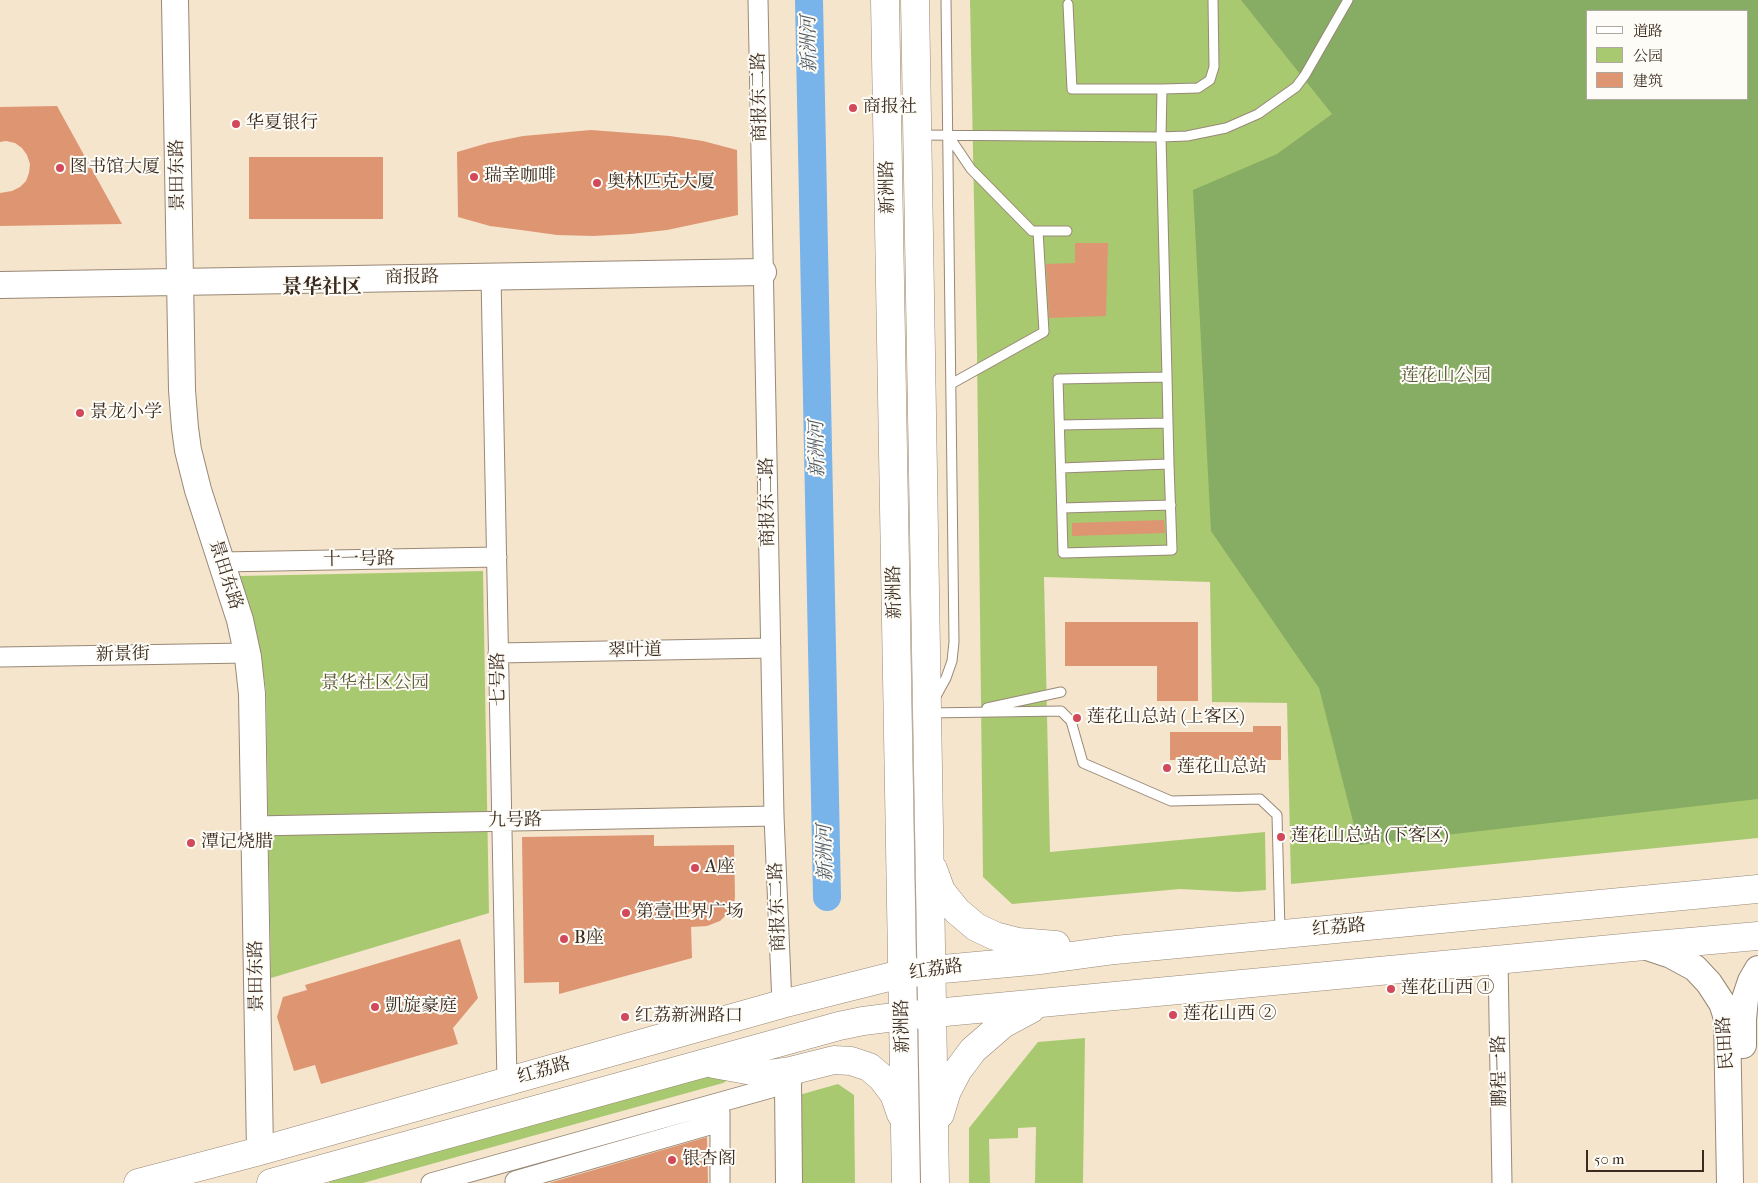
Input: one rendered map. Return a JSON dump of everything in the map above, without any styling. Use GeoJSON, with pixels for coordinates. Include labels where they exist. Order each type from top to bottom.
{"type":"FeatureCollection","features":[{"type":"Feature","properties":{"kind":"main road","name":"新洲路"},"geometry":{"type":"LineString","coordinates":[[884,0],[906,1183]]}},
{"type":"Feature","properties":{"kind":"main road","name":"新洲路"},"geometry":{"type":"LineString","coordinates":[[915,0],[935,1183]]}},
{"type":"Feature","properties":{"kind":"main road"},"geometry":{"type":"LineString","coordinates":[[930,863],[942,891],[957,910],[976,927],[995,936],[1018,942],[1115,950]]}},
{"type":"Feature","properties":{"kind":"main road","name":"红荔路"},"geometry":{"type":"LineString","coordinates":[[138,1183],[260,1151],[782,1004],[902,975],[932,970],[1041,960],[1115,950],[1280,933],[1758,889]]}},
{"type":"Feature","properties":{"kind":"main road","name":"红荔路"},"geometry":{"type":"LineString","coordinates":[[271,1183],[839,1026],[932,1013],[1758,936]]}},
{"type":"Feature","properties":{"kind":"main road"},"geometry":{"type":"LineString","coordinates":[[935,1140],[947,1091],[958,1070],[973,1050],[1003,1024],[1025,1011],[1049,1002]]}},
{"type":"Feature","properties":{"kind":"main road"},"geometry":{"type":"LineString","coordinates":[[707,1063],[777,1078],[834,1060],[851,1061],[869,1067],[882,1078],[894,1094],[905,1130]]}},
{"type":"Feature","properties":{"kind":"street","name":"景田东路"},"geometry":{"type":"LineString","coordinates":[[175,0],[182,390],[188,450],[198,490],[240,620],[247,653],[252,694],[260,1151]]}},
{"type":"Feature","properties":{"kind":"street","name":"商报东二路"},"geometry":{"type":"LineString","coordinates":[[758,0],[774,816],[782,1004]]}},
{"type":"Feature","properties":{"kind":"street","name":"商报路"},"geometry":{"type":"LineString","coordinates":[[0,285],[763,272]]}},
{"type":"Feature","properties":{"kind":"street","name":"七号路"},"geometry":{"type":"LineString","coordinates":[[491,276],[507,1082]]}},
{"type":"Feature","properties":{"kind":"street","name":"十一号路"},"geometry":{"type":"LineString","coordinates":[[221,562],[496,557]]}},
{"type":"Feature","properties":{"kind":"street","name":"翠叶道"},"geometry":{"type":"LineString","coordinates":[[498,653],[771,648]]}},
{"type":"Feature","properties":{"kind":"street","name":"新景街"},"geometry":{"type":"LineString","coordinates":[[0,657],[247,653]]}},
{"type":"Feature","properties":{"kind":"street","name":"九号路"},"geometry":{"type":"LineString","coordinates":[[255,826],[774,816]]}},
{"type":"Feature","properties":{"kind":"street","name":"民田路"},"geometry":{"type":"LineString","coordinates":[[1644,946],[1671,955],[1694,968],[1710,983],[1720,999],[1725,1012],[1727,1019],[1730,1183]]}},
{"type":"Feature","properties":{"kind":"street","name":"鹏程一路"},"geometry":{"type":"LineString","coordinates":[[1498,960],[1502,1183]]}},
{"type":"Feature","properties":{"kind":"street","name":"民田路"},"geometry":{"type":"LineString","coordinates":[[1746,1183],[1743,1019],[1748,990],[1758,969]]}},
{"type":"Feature","properties":{"kind":"street"},"geometry":{"type":"LineString","coordinates":[[431,1183],[724,1101],[777,1078],[788,1084],[789,1183]]}},
{"type":"Feature","properties":{"kind":"street"},"geometry":{"type":"LineString","coordinates":[[720,1183],[720,1109],[724,1101]]}},
{"type":"Feature","properties":{"kind":"street"},"geometry":{"type":"LineString","coordinates":[[498,1164],[508,1170],[515,1182],[720,1122]]}},
{"type":"Feature","properties":{"kind":"lane"},"geometry":{"type":"LineString","coordinates":[[946,0],[954,642],[952,661],[946,678],[928,713],[1061,711],[1071,720],[1083,763],[1171,801],[1260,798],[1277,815],[1280,933]]}},
{"type":"Feature","properties":{"kind":"lane"},"geometry":{"type":"LineString","coordinates":[[1068,4],[1072,89],[1162,89],[1198,88],[1210,80],[1214,67],[1213,0]]}},
{"type":"Feature","properties":{"kind":"lane"},"geometry":{"type":"LineString","coordinates":[[918,135],[1161,137],[1187,136],[1226,128],[1242,122],[1273,105],[1296,87],[1306,75],[1348,0]]}},
{"type":"Feature","properties":{"kind":"lane"},"geometry":{"type":"LineString","coordinates":[[1162,89],[1161,137],[1172,550],[1063,553],[1058,379],[1167,377]]}},
{"type":"Feature","properties":{"kind":"lane"},"geometry":{"type":"LineString","coordinates":[[948,134],[971,169],[1032,231],[1067,231]]}},
{"type":"Feature","properties":{"kind":"lane"},"geometry":{"type":"LineString","coordinates":[[951,384],[1044,332],[1038,231]]}},
{"type":"Feature","properties":{"kind":"lane"},"geometry":{"type":"LineString","coordinates":[[1060,425],[1168,423]]}},
{"type":"Feature","properties":{"kind":"lane"},"geometry":{"type":"LineString","coordinates":[[1061,468],[1170,464]]}},
{"type":"Feature","properties":{"kind":"lane"},"geometry":{"type":"LineString","coordinates":[[1062,508],[1171,505]]}},
{"type":"Feature","properties":{"kind":"lane"},"geometry":{"type":"LineString","coordinates":[[967,712],[1061,692]]}},
{"type":"Feature","properties":{"kind":"green space","name":"莲花山公园"},"geometry":{"type":"Polygon","coordinates":[[[970,0],[1758,0],[1758,838],[1291,884],[1287,703],[1212,702],[1210,582],[1044,577],[1050,852],[1265,832],[1266,890],[1238,892],[1180,889],[1012,904],[983,877],[977,353],[970,0]]]}},
{"type":"Feature","properties":{"kind":"green space","name":"莲花山公园"},"geometry":{"type":"Polygon","coordinates":[[[1241,0],[1758,0],[1758,799],[1359,845],[1319,688],[1211,531],[1193,190],[1277,154],[1332,114],[1241,0]]]}},
{"type":"Feature","properties":{"kind":"green space","name":"景华社区公园"},"geometry":{"type":"Polygon","coordinates":[[[483,571],[489,913],[271,978],[266,691],[257,633],[240,576],[483,571]]]}},
{"type":"Feature","properties":{"kind":"green space"},"geometry":{"type":"Polygon","coordinates":[[[1085,1038],[1083,1183],[1035,1183],[1036,1127],[1018,1128],[1018,1138],[989,1139],[990,1183],[969,1183],[969,1128],[1038,1042],[1085,1038]]]}},
{"type":"Feature","properties":{"kind":"green space"},"geometry":{"type":"Polygon","coordinates":[[[708,1072],[731,1078],[723,1083],[363,1183],[329,1183],[327,1174],[708,1072]]]}},
{"type":"Feature","properties":{"kind":"green space"},"geometry":{"type":"Polygon","coordinates":[[[838,1084],[854,1095],[855,1183],[801,1183],[799,1095],[838,1084]]]}},
{"type":"Feature","properties":{"kind":"building","name":"图书馆大厦"},"geometry":{"type":"Polygon","coordinates":[[[57,106],[122,224],[0,226],[0,193],[12,191],[20,187],[26,181],[30,164],[22,148],[15,143],[0,142],[0,107],[57,106]]]}},
{"type":"Feature","properties":{"kind":"building","name":"奥林匹克大厦"},"geometry":{"type":"Polygon","coordinates":[[[591,130],[670,136],[703,141],[737,150],[738,215],[667,230],[593,236],[557,235],[490,226],[458,217],[457,152],[523,136],[591,130]]]}},
{"type":"Feature","properties":{"kind":"building"},"geometry":{"type":"Polygon","coordinates":[[[249,157],[383,157],[383,219],[249,219],[249,157]]]}},
{"type":"Feature","properties":{"kind":"building"},"geometry":{"type":"Polygon","coordinates":[[[1075,243],[1108,243],[1106,316],[1049,318],[1046,264],[1075,263],[1075,243]]]}},
{"type":"Feature","properties":{"kind":"building"},"geometry":{"type":"Polygon","coordinates":[[[1164,520],[1165,533],[1072,536],[1072,523],[1164,520]]]}},
{"type":"Feature","properties":{"kind":"building"},"geometry":{"type":"Polygon","coordinates":[[[1065,622],[1198,622],[1198,701],[1157,701],[1157,666],[1065,666],[1065,622]]]}},
{"type":"Feature","properties":{"kind":"building"},"geometry":{"type":"Polygon","coordinates":[[[1253,726],[1281,726],[1281,760],[1170,760],[1170,732],[1253,732],[1253,726]]]}},
{"type":"Feature","properties":{"kind":"building","name":"第壹世界广场"},"geometry":{"type":"Polygon","coordinates":[[[654,835],[654,846],[734,845],[734,904],[720,921],[707,926],[691,927],[692,958],[559,994],[559,982],[524,983],[522,837],[654,835]]]}},
{"type":"Feature","properties":{"kind":"building","name":"凱旋豪庭"},"geometry":{"type":"Polygon","coordinates":[[[460,939],[478,998],[453,1028],[458,1044],[321,1084],[315,1065],[294,1071],[277,1017],[283,997],[307,990],[305,985],[460,939]]]}},
{"type":"Feature","properties":{"kind":"building","name":"银杏阁"},"geometry":{"type":"Polygon","coordinates":[[[707,1137],[708,1183],[549,1183],[707,1137]]]}},
{"type":"Feature","properties":{"kind":"waterway","name":"新洲河"},"geometry":{"type":"LineString","coordinates":[[809,0],[827,897]]}},
{"type":"Feature","properties":{"kind":"place","name":"商报社"},"geometry":{"type":"Point","coordinates":[853,108]}},
{"type":"Feature","properties":{"kind":"place","name":"华夏银行"},"geometry":{"type":"Point","coordinates":[236,124]}},
{"type":"Feature","properties":{"kind":"place","name":"图书馆大厦"},"geometry":{"type":"Point","coordinates":[60,168]}},
{"type":"Feature","properties":{"kind":"place","name":"瑞幸咖啡"},"geometry":{"type":"Point","coordinates":[474,177]}},
{"type":"Feature","properties":{"kind":"place","name":"奥林匹克大厦"},"geometry":{"type":"Point","coordinates":[597,183]}},
{"type":"Feature","properties":{"kind":"place","name":"景龙小学"},"geometry":{"type":"Point","coordinates":[80,413]}},
{"type":"Feature","properties":{"kind":"place","name":"莲花山总站 (上客区)"},"geometry":{"type":"Point","coordinates":[1077,718]}},
{"type":"Feature","properties":{"kind":"place","name":"莲花山总站"},"geometry":{"type":"Point","coordinates":[1167,768]}},
{"type":"Feature","properties":{"kind":"place","name":"莲花山总站 (下客区)"},"geometry":{"type":"Point","coordinates":[1281,837]}},
{"type":"Feature","properties":{"kind":"place","name":"潭记烧腊"},"geometry":{"type":"Point","coordinates":[191,843]}},
{"type":"Feature","properties":{"kind":"place","name":"A座"},"geometry":{"type":"Point","coordinates":[695,868]}},
{"type":"Feature","properties":{"kind":"place","name":"第壹世界广场"},"geometry":{"type":"Point","coordinates":[626,913]}},
{"type":"Feature","properties":{"kind":"place","name":"B座"},"geometry":{"type":"Point","coordinates":[564,939]}},
{"type":"Feature","properties":{"kind":"place","name":"莲花山西 ①"},"geometry":{"type":"Point","coordinates":[1391,989]}},
{"type":"Feature","properties":{"kind":"place","name":"凱旋豪庭"},"geometry":{"type":"Point","coordinates":[375,1007]}},
{"type":"Feature","properties":{"kind":"place","name":"莲花山西 ②"},"geometry":{"type":"Point","coordinates":[1173,1015]}},
{"type":"Feature","properties":{"kind":"place","name":"红荔新洲路口"},"geometry":{"type":"Point","coordinates":[625,1017]}},
{"type":"Feature","properties":{"kind":"place","name":"银杏阁"},"geometry":{"type":"Point","coordinates":[672,1160]}},
{"type":"Feature","properties":{"kind":"district","name":"景华社区"},"geometry":{"type":"Point","coordinates":[322,288]}}]}
